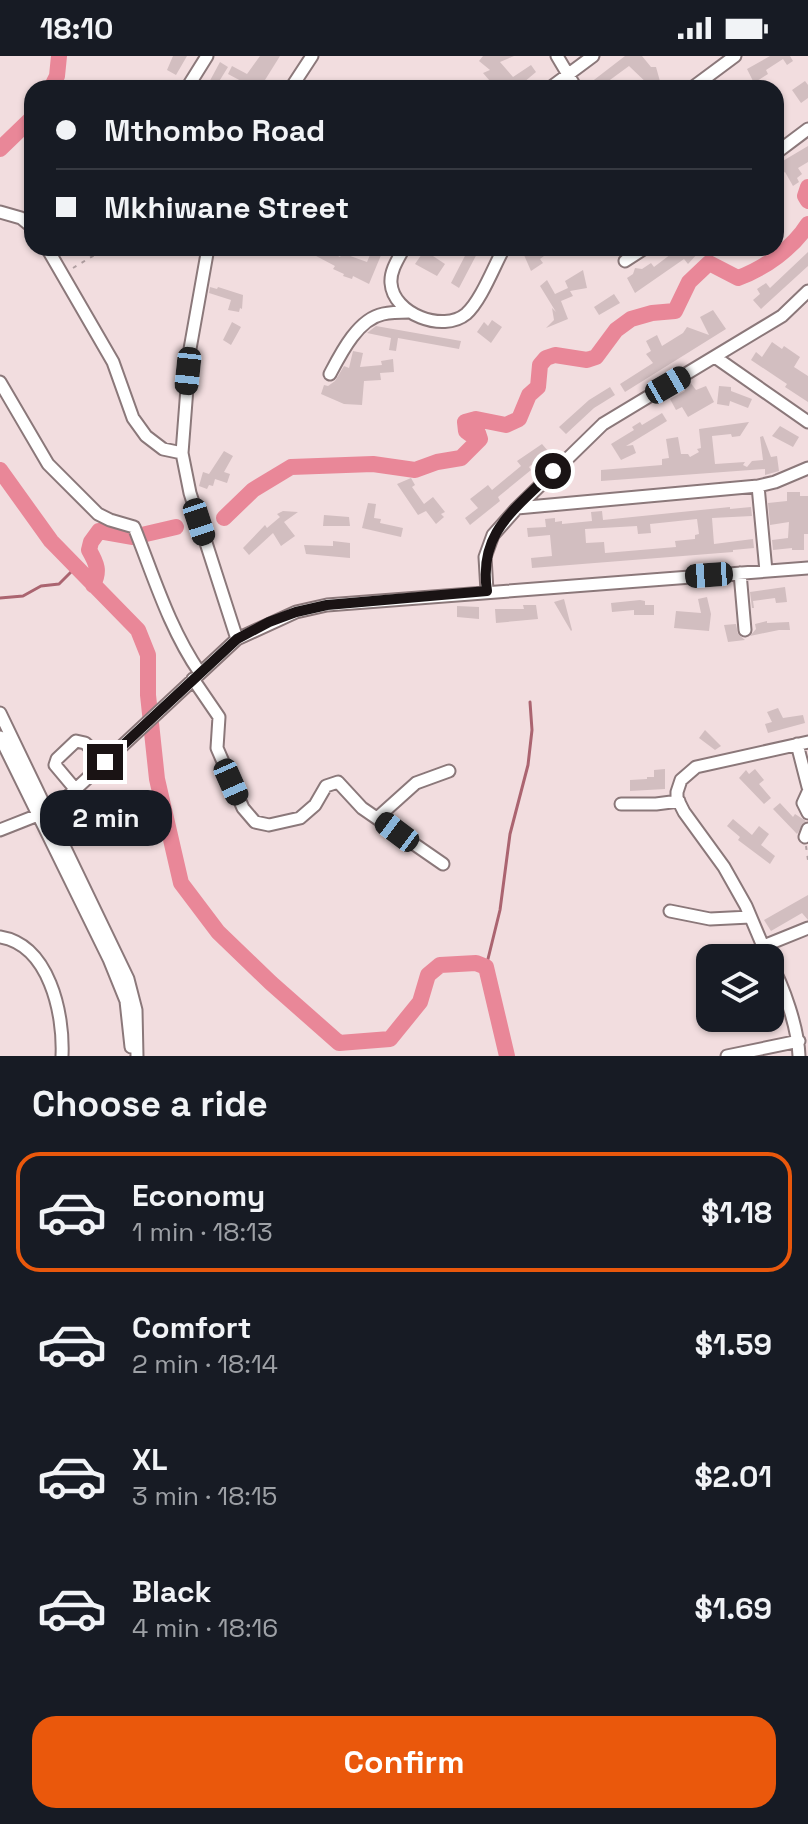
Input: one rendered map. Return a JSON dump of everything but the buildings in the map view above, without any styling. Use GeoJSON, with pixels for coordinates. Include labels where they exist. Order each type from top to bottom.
{"type":"FeatureCollection","features":[{"type":"Feature","properties":{"kind":"street"},"geometry":{"type":"LineString","coordinates":[[192,80],[207,56]]}},
{"type":"Feature","properties":{"kind":"street"},"geometry":{"type":"LineString","coordinates":[[296,80],[312,56]]}},
{"type":"Feature","properties":{"kind":"street"},"geometry":{"type":"LineString","coordinates":[[557,56],[570,80]]}},
{"type":"Feature","properties":{"kind":"street"},"geometry":{"type":"LineString","coordinates":[[561,80],[593,56]]}},
{"type":"Feature","properties":{"kind":"street"},"geometry":{"type":"LineString","coordinates":[[703,80],[735,56]]}},
{"type":"Feature","properties":{"kind":"street"},"geometry":{"type":"LineString","coordinates":[[784,147],[808,129]]}},
{"type":"Feature","properties":{"kind":"street"},"geometry":{"type":"LineString","coordinates":[[0,212],[24,220]]}},
{"type":"Feature","properties":{"kind":"street"},"geometry":{"type":"LineString","coordinates":[[51,256],[113,362],[133,418],[146,436],[163,449],[182,453]]}},
{"type":"Feature","properties":{"kind":"street"},"geometry":{"type":"LineString","coordinates":[[207,256],[190,349],[182,453],[190,493],[237,639]]}},
{"type":"Feature","properties":{"kind":"street"},"geometry":{"type":"LineString","coordinates":[[399,256],[394,265],[391,283],[396,301],[409,312]]}},
{"type":"Feature","properties":{"kind":"street"},"geometry":{"type":"LineString","coordinates":[[330,374],[350,341],[372,318],[381,314],[409,312],[440,321],[454,320],[466,313],[499,256]]}},
{"type":"Feature","properties":{"kind":"street"},"geometry":{"type":"LineString","coordinates":[[625,261],[633,256]]}},
{"type":"Feature","properties":{"kind":"street"},"geometry":{"type":"LineString","coordinates":[[487,591],[485,557],[493,535],[603,424],[782,316],[808,291]]}},
{"type":"Feature","properties":{"kind":"street"},"geometry":{"type":"LineString","coordinates":[[715,357],[808,422]]}},
{"type":"Feature","properties":{"kind":"street"},"geometry":{"type":"LineString","coordinates":[[0,382],[48,464],[98,514],[134,527],[154,582],[186,653],[193,679],[219,717],[217,743],[220,757],[243,808],[255,822],[269,825],[300,818],[315,805],[326,786],[338,782],[362,808],[443,864]]}},
{"type":"Feature","properties":{"kind":"street"},"geometry":{"type":"LineString","coordinates":[[517,508],[758,486],[808,468]]}},
{"type":"Feature","properties":{"kind":"street"},"geometry":{"type":"LineString","coordinates":[[758,486],[766,571]]}},
{"type":"Feature","properties":{"kind":"street"},"geometry":{"type":"LineString","coordinates":[[0,830],[42,812],[76,790],[237,639],[296,612],[327,605],[487,591],[808,568]]}},
{"type":"Feature","properties":{"kind":"street"},"geometry":{"type":"LineString","coordinates":[[740,573],[745,630]]}},
{"type":"Feature","properties":{"kind":"street"},"geometry":{"type":"LineString","coordinates":[[0,713],[126,1001],[131,1056]]}},
{"type":"Feature","properties":{"kind":"street"},"geometry":{"type":"LineString","coordinates":[[0,737],[128,979],[136,1010],[137,1056]]}},
{"type":"Feature","properties":{"kind":"street"},"geometry":{"type":"LineString","coordinates":[[76,790],[55,765],[57,759],[76,741],[85,743],[105,762]]}},
{"type":"Feature","properties":{"kind":"street"},"geometry":{"type":"LineString","coordinates":[[761,944],[724,867],[679,801],[677,792],[681,780],[696,767],[802,743],[808,790],[803,803],[808,813]]}},
{"type":"Feature","properties":{"kind":"street"},"geometry":{"type":"LineString","coordinates":[[377,818],[416,783],[449,771]]}},
{"type":"Feature","properties":{"kind":"street"},"geometry":{"type":"LineString","coordinates":[[621,804],[679,801]]}},
{"type":"Feature","properties":{"kind":"street"},"geometry":{"type":"LineString","coordinates":[[670,911],[710,919],[750,917]]}},
{"type":"Feature","properties":{"kind":"street"},"geometry":{"type":"LineString","coordinates":[[784,944],[808,928]]}},
{"type":"Feature","properties":{"kind":"street"},"geometry":{"type":"LineString","coordinates":[[0,937],[13,939],[25,946],[39,962],[57,1008],[63,1037],[62,1056]]}},
{"type":"Feature","properties":{"kind":"street"},"geometry":{"type":"LineString","coordinates":[[784,992],[799,1041],[799,1056]]}},
{"type":"Feature","properties":{"kind":"street"},"geometry":{"type":"LineString","coordinates":[[727,1056],[799,1041]]}},
{"type":"Feature","properties":{"kind":"path"},"geometry":{"type":"LineString","coordinates":[[62,275],[93,256]]}},
{"type":"Feature","properties":{"kind":"path"},"geometry":{"type":"LineString","coordinates":[[807,833],[808,860]]}},
{"type":"Feature","properties":{"kind":"waterway"},"geometry":{"type":"LineString","coordinates":[[55,80],[59,56]]}},
{"type":"Feature","properties":{"kind":"waterway"},"geometry":{"type":"LineString","coordinates":[[0,149],[24,126]]}},
{"type":"Feature","properties":{"kind":"waterway"},"geometry":{"type":"LineString","coordinates":[[808,187],[805,196],[808,201]]}},
{"type":"Feature","properties":{"kind":"waterway"},"geometry":{"type":"LineString","coordinates":[[784,251],[808,224]]}},
{"type":"Feature","properties":{"kind":"waterway"},"geometry":{"type":"LineString","coordinates":[[224,518],[253,490],[291,467],[373,464],[415,470],[461,458],[480,439],[478,433],[466,431],[465,422],[476,419],[506,425],[519,419],[529,395],[538,387],[540,365],[546,358],[555,355],[587,360],[596,357],[616,330],[631,319],[675,311],[689,282],[709,263],[738,278],[778,256]]}},
{"type":"Feature","properties":{"kind":"waterway"},"geometry":{"type":"LineString","coordinates":[[0,470],[51,541],[138,630],[148,655],[148,695],[157,779],[181,883],[218,932],[339,1043],[390,1039],[420,1002],[428,975],[440,965],[476,963],[486,967],[507,1056]]}},
{"type":"Feature","properties":{"kind":"waterway"},"geometry":{"type":"LineString","coordinates":[[93,585],[97,568],[89,550],[99,531],[133,537],[176,527]]}},
{"type":"Feature","properties":{"kind":"waterway"},"geometry":{"type":"LineString","coordinates":[[0,598],[23,596],[41,586],[59,584],[75,568]]}},
{"type":"Feature","properties":{"kind":"waterway"},"geometry":{"type":"LineString","coordinates":[[486,967],[500,910],[510,834],[528,765],[532,730],[530,702]]}},
{"type":"Feature","properties":{"kind":"route"},"geometry":{"type":"LineString","coordinates":[[105,762],[237,639],[269,622],[327,605],[487,591],[485,557],[493,535],[553,471]]}}]}
